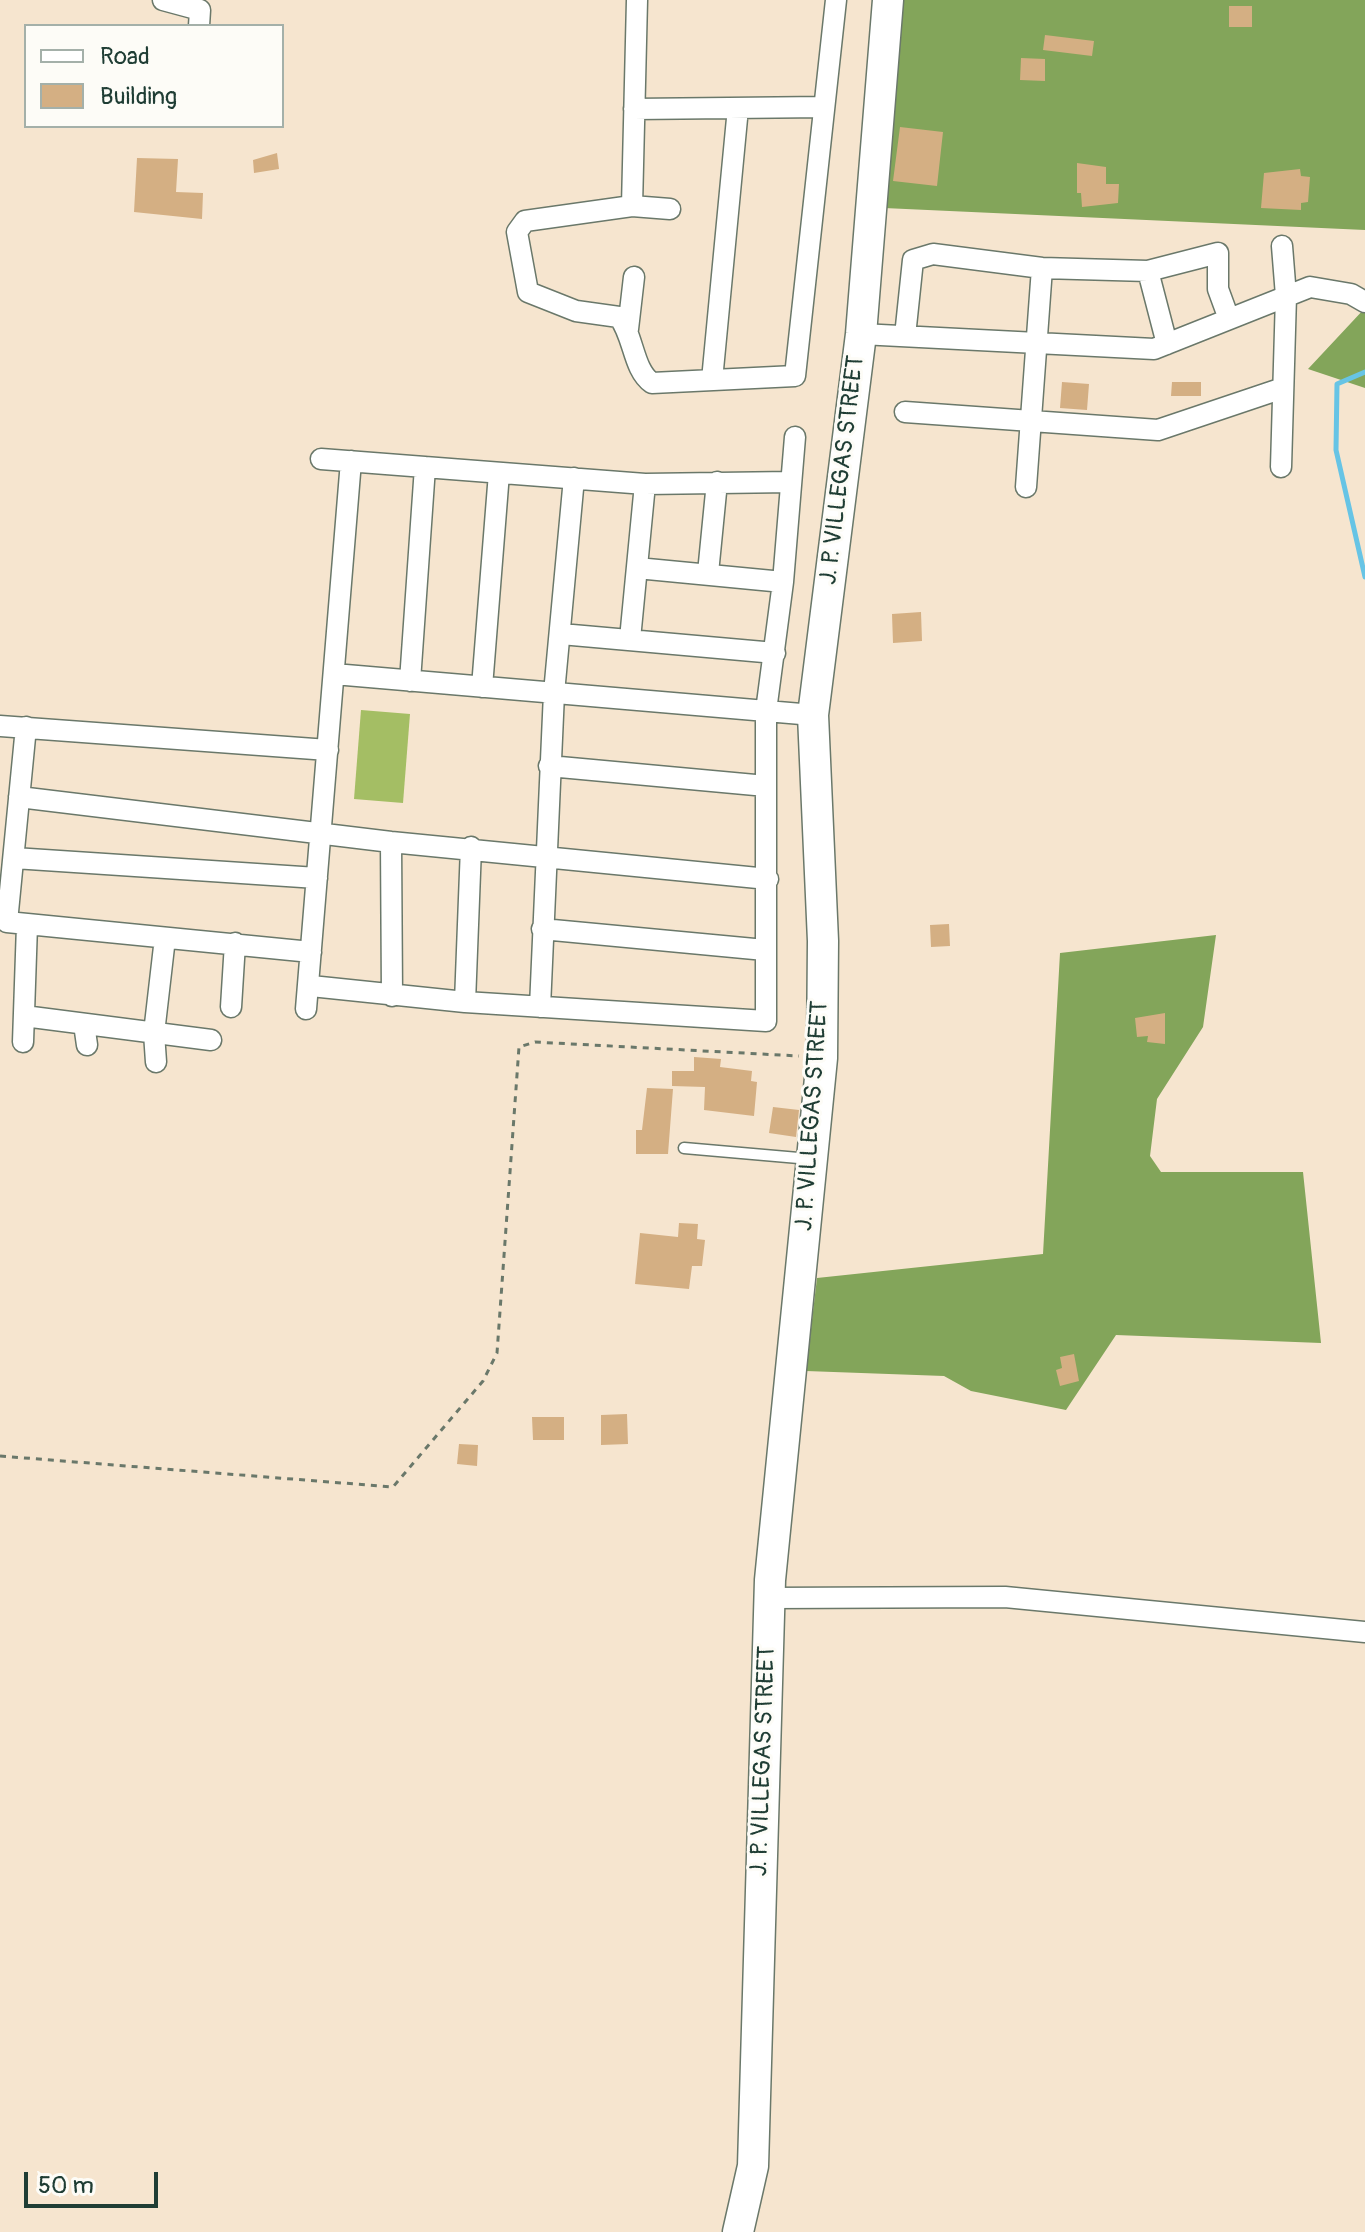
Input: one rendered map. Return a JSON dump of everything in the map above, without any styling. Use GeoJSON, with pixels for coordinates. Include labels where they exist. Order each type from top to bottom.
{"type":"FeatureCollection","features":[{"type":"Feature","properties":{"kind":"street"},"geometry":{"type":"LineString","coordinates":[[163,0],[200,10],[199,24]]}},
{"type":"Feature","properties":{"kind":"street"},"geometry":{"type":"LineString","coordinates":[[632,206],[637,0]]}},
{"type":"Feature","properties":{"kind":"street"},"geometry":{"type":"LineString","coordinates":[[670,209],[632,206],[525,221],[517,232],[528,292],[576,311],[619,317],[628,329],[644,377],[652,383],[795,376],[836,0]]}},
{"type":"Feature","properties":{"kind":"street","name":"J. P. VILLEGAS STREET"},"geometry":{"type":"LineString","coordinates":[[738,2232],[753,2166],[769,1598],[822,1058],[823,941],[813,715],[861,334],[888,0]]}},
{"type":"Feature","properties":{"kind":"street"},"geometry":{"type":"LineString","coordinates":[[634,109],[824,107]]}},
{"type":"Feature","properties":{"kind":"street"},"geometry":{"type":"LineString","coordinates":[[712,380],[738,108]]}},
{"type":"Feature","properties":{"kind":"street"},"geometry":{"type":"LineString","coordinates":[[1281,467],[1286,296],[1282,246]]}},
{"type":"Feature","properties":{"kind":"street"},"geometry":{"type":"LineString","coordinates":[[905,336],[913,260],[933,254],[1042,268],[1148,271],[1218,253],[1218,289],[1229,319]]}},
{"type":"Feature","properties":{"kind":"street"},"geometry":{"type":"LineString","coordinates":[[1026,487],[1042,268]]}},
{"type":"Feature","properties":{"kind":"street"},"geometry":{"type":"LineString","coordinates":[[1148,271],[1167,344]]}},
{"type":"Feature","properties":{"kind":"street"},"geometry":{"type":"LineString","coordinates":[[628,329],[634,277]]}},
{"type":"Feature","properties":{"kind":"street"},"geometry":{"type":"LineString","coordinates":[[861,334],[1154,349],[1310,287],[1351,294],[1365,302]]}},
{"type":"Feature","properties":{"kind":"street"},"geometry":{"type":"LineString","coordinates":[[905,412],[1158,430],[1283,388]]}},
{"type":"Feature","properties":{"kind":"street"},"geometry":{"type":"LineString","coordinates":[[311,986],[465,1002],[766,1021],[766,711],[783,582],[795,437]]}},
{"type":"Feature","properties":{"kind":"street"},"geometry":{"type":"LineString","coordinates":[[321,459],[645,484],[791,482]]}},
{"type":"Feature","properties":{"kind":"street"},"geometry":{"type":"LineString","coordinates":[[306,1009],[311,986],[311,952],[351,461]]}},
{"type":"Feature","properties":{"kind":"street"},"geometry":{"type":"LineString","coordinates":[[410,681],[425,467]]}},
{"type":"Feature","properties":{"kind":"street"},"geometry":{"type":"LineString","coordinates":[[482,687],[499,473]]}},
{"type":"Feature","properties":{"kind":"street"},"geometry":{"type":"LineString","coordinates":[[540,1007],[542,929],[549,857],[549,766],[574,478]]}},
{"type":"Feature","properties":{"kind":"street"},"geometry":{"type":"LineString","coordinates":[[708,573],[717,482]]}},
{"type":"Feature","properties":{"kind":"street"},"geometry":{"type":"LineString","coordinates":[[630,639],[645,484]]}},
{"type":"Feature","properties":{"kind":"street"},"geometry":{"type":"LineString","coordinates":[[637,568],[783,582]]}},
{"type":"Feature","properties":{"kind":"street"},"geometry":{"type":"LineString","coordinates":[[561,634],[775,653]]}},
{"type":"Feature","properties":{"kind":"street"},"geometry":{"type":"LineString","coordinates":[[334,674],[813,715]]}},
{"type":"Feature","properties":{"kind":"street"},"geometry":{"type":"LineString","coordinates":[[0,726],[328,750]]}},
{"type":"Feature","properties":{"kind":"street"},"geometry":{"type":"LineString","coordinates":[[26,727],[7,922],[311,952]]}},
{"type":"Feature","properties":{"kind":"street"},"geometry":{"type":"LineString","coordinates":[[549,766],[766,786]]}},
{"type":"Feature","properties":{"kind":"street"},"geometry":{"type":"LineString","coordinates":[[19,797],[391,842],[471,847],[768,879]]}},
{"type":"Feature","properties":{"kind":"street"},"geometry":{"type":"LineString","coordinates":[[391,842],[392,996]]}},
{"type":"Feature","properties":{"kind":"street"},"geometry":{"type":"LineString","coordinates":[[465,1002],[471,847]]}},
{"type":"Feature","properties":{"kind":"street"},"geometry":{"type":"LineString","coordinates":[[14,858],[317,878]]}},
{"type":"Feature","properties":{"kind":"street"},"geometry":{"type":"LineString","coordinates":[[23,1042],[27,925]]}},
{"type":"Feature","properties":{"kind":"street"},"geometry":{"type":"LineString","coordinates":[[542,929],[765,950]]}},
{"type":"Feature","properties":{"kind":"street"},"geometry":{"type":"LineString","coordinates":[[156,1062],[154,1033],[165,938]]}},
{"type":"Feature","properties":{"kind":"street"},"geometry":{"type":"LineString","coordinates":[[231,1007],[235,943]]}},
{"type":"Feature","properties":{"kind":"street"},"geometry":{"type":"LineString","coordinates":[[24,1016],[211,1040]]}},
{"type":"Feature","properties":{"kind":"street"},"geometry":{"type":"LineString","coordinates":[[84,1024],[87,1045]]}},
{"type":"Feature","properties":{"kind":"street"},"geometry":{"type":"LineString","coordinates":[[769,1598],[1005,1597],[1365,1632]]}},
{"type":"Feature","properties":{"kind":"lane"},"geometry":{"type":"LineString","coordinates":[[684,1148],[812,1160]]}},
{"type":"Feature","properties":{"kind":"path"},"geometry":{"type":"LineString","coordinates":[[0,1456],[393,1487],[483,1381],[497,1353],[519,1047],[535,1042],[822,1058]]}},
{"type":"Feature","properties":{"kind":"green space"},"geometry":{"type":"Polygon","coordinates":[[[903,0],[1365,0],[1365,230],[884,208],[903,0]]]}},
{"type":"Feature","properties":{"kind":"green space"},"geometry":{"type":"Polygon","coordinates":[[[1365,308],[1365,388],[1308,369],[1365,308]]]}},
{"type":"Feature","properties":{"kind":"green space"},"geometry":{"type":"Polygon","coordinates":[[[361,710],[410,714],[403,803],[354,799],[361,710]]]}},
{"type":"Feature","properties":{"kind":"green space"},"geometry":{"type":"Polygon","coordinates":[[[1216,935],[1203,1027],[1157,1099],[1150,1156],[1161,1172],[1303,1172],[1321,1343],[1116,1335],[1066,1410],[971,1391],[944,1376],[806,1371],[817,1278],[1043,1254],[1060,953],[1216,935]]]}},
{"type":"Feature","properties":{"kind":"building"},"geometry":{"type":"Polygon","coordinates":[[[1229,6],[1252,6],[1252,27],[1229,27],[1229,6]]]}},
{"type":"Feature","properties":{"kind":"building"},"geometry":{"type":"Polygon","coordinates":[[[1045,35],[1094,41],[1092,56],[1043,50],[1045,35]]]}},
{"type":"Feature","properties":{"kind":"building"},"geometry":{"type":"Polygon","coordinates":[[[1021,58],[1045,59],[1045,81],[1020,80],[1021,58]]]}},
{"type":"Feature","properties":{"kind":"building"},"geometry":{"type":"Polygon","coordinates":[[[900,127],[943,132],[937,186],[893,181],[900,127]]]}},
{"type":"Feature","properties":{"kind":"building"},"geometry":{"type":"Polygon","coordinates":[[[277,153],[279,169],[254,173],[253,160],[277,153]]]}},
{"type":"Feature","properties":{"kind":"building"},"geometry":{"type":"Polygon","coordinates":[[[137,158],[178,159],[176,192],[203,193],[202,219],[134,212],[137,158]]]}},
{"type":"Feature","properties":{"kind":"building"},"geometry":{"type":"Polygon","coordinates":[[[1077,163],[1106,167],[1106,184],[1119,184],[1118,203],[1082,207],[1081,193],[1077,193],[1077,163]]]}},
{"type":"Feature","properties":{"kind":"building"},"geometry":{"type":"Polygon","coordinates":[[[1300,169],[1301,176],[1310,177],[1308,202],[1301,203],[1301,210],[1261,208],[1264,173],[1300,169]]]}},
{"type":"Feature","properties":{"kind":"building"},"geometry":{"type":"Polygon","coordinates":[[[1062,382],[1089,384],[1087,410],[1060,408],[1062,382]]]}},
{"type":"Feature","properties":{"kind":"building"},"geometry":{"type":"Polygon","coordinates":[[[1172,382],[1201,382],[1201,396],[1171,396],[1172,382]]]}},
{"type":"Feature","properties":{"kind":"building"},"geometry":{"type":"Polygon","coordinates":[[[921,612],[922,641],[893,643],[892,614],[921,612]]]}},
{"type":"Feature","properties":{"kind":"building"},"geometry":{"type":"Polygon","coordinates":[[[949,924],[950,946],[931,947],[930,925],[949,924]]]}},
{"type":"Feature","properties":{"kind":"building"},"geometry":{"type":"Polygon","coordinates":[[[1165,1013],[1165,1044],[1147,1042],[1148,1036],[1137,1037],[1135,1018],[1165,1013]]]}},
{"type":"Feature","properties":{"kind":"building"},"geometry":{"type":"Polygon","coordinates":[[[694,1057],[721,1059],[720,1067],[752,1071],[751,1081],[757,1082],[754,1116],[704,1110],[705,1087],[672,1086],[672,1071],[694,1071],[694,1057]]]}},
{"type":"Feature","properties":{"kind":"building"},"geometry":{"type":"Polygon","coordinates":[[[647,1088],[673,1089],[668,1154],[636,1154],[636,1130],[642,1130],[647,1088]]]}},
{"type":"Feature","properties":{"kind":"building"},"geometry":{"type":"Polygon","coordinates":[[[773,1107],[799,1110],[796,1137],[769,1133],[773,1107]]]}},
{"type":"Feature","properties":{"kind":"building"},"geometry":{"type":"Polygon","coordinates":[[[679,1223],[698,1224],[697,1239],[705,1240],[702,1266],[692,1266],[689,1289],[635,1284],[640,1233],[678,1237],[679,1223]]]}},
{"type":"Feature","properties":{"kind":"building"},"geometry":{"type":"Polygon","coordinates":[[[1074,1354],[1079,1381],[1060,1386],[1056,1370],[1062,1368],[1060,1357],[1074,1354]]]}},
{"type":"Feature","properties":{"kind":"building"},"geometry":{"type":"Polygon","coordinates":[[[627,1414],[628,1444],[601,1445],[601,1415],[627,1414]]]}},
{"type":"Feature","properties":{"kind":"building"},"geometry":{"type":"Polygon","coordinates":[[[532,1417],[564,1417],[564,1440],[533,1440],[532,1417]]]}},
{"type":"Feature","properties":{"kind":"building"},"geometry":{"type":"Polygon","coordinates":[[[459,1444],[478,1445],[477,1466],[457,1464],[459,1444]]]}},
{"type":"Feature","properties":{"kind":"waterway"},"geometry":{"type":"LineString","coordinates":[[1365,372],[1337,384],[1336,450],[1365,577]]}}]}
